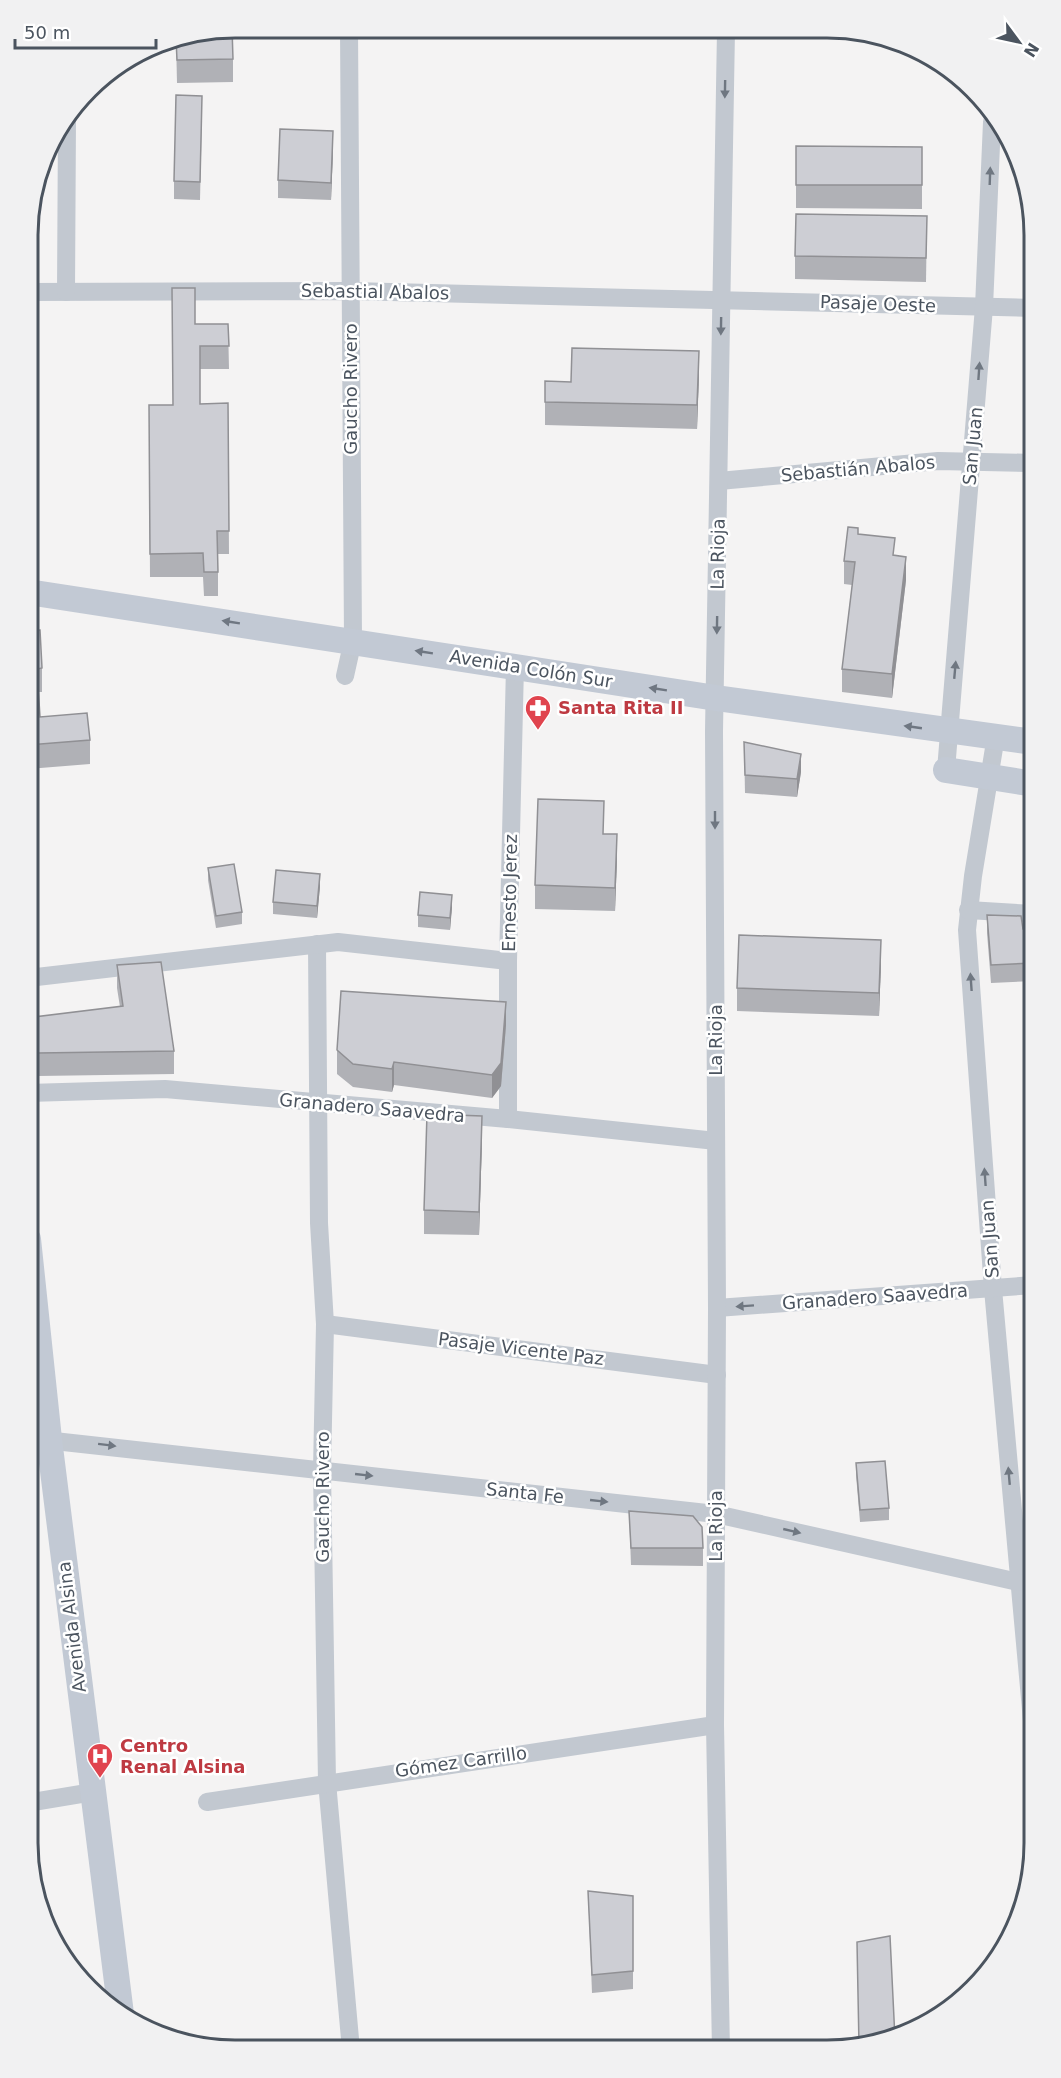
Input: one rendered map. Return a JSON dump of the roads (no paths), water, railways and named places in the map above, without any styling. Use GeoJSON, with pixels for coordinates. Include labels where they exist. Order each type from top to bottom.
{"type":"FeatureCollection","features":[{"type":"Feature","properties":{"kind":"main road","name":"Avenida Colón Sur"},"geometry":{"type":"LineString","coordinates":[[38,593],[353,640],[716,698],[950,732],[1024,740]]}},
{"type":"Feature","properties":{"kind":"main road"},"geometry":{"type":"LineString","coordinates":[[946,770],[1024,783]]}},
{"type":"Feature","properties":{"kind":"main road","name":"Avenida Alsina"},"geometry":{"type":"LineString","coordinates":[[38,1438],[93,1792],[120,2003]]}},
{"type":"Feature","properties":{"kind":"street","name":"Gaucho Rivero"},"geometry":{"type":"LineString","coordinates":[[345,676],[353,640],[349,38]]}},
{"type":"Feature","properties":{"kind":"street","name":"La Rioja"},"geometry":{"type":"LineString","coordinates":[[721,2040],[715,1725],[716,698],[726,38]]}},
{"type":"Feature","properties":{"kind":"street","name":"San Juan"},"geometry":{"type":"LineString","coordinates":[[946,770],[984,307],[992,128]]}},
{"type":"Feature","properties":{"kind":"street"},"geometry":{"type":"LineString","coordinates":[[66,292],[67,131]]}},
{"type":"Feature","properties":{"kind":"street","name":"Sebastial Abalos"},"geometry":{"type":"LineString","coordinates":[[38,292],[351,291],[721,299]]}},
{"type":"Feature","properties":{"kind":"street","name":"Pasaje Oeste"},"geometry":{"type":"LineString","coordinates":[[721,299],[1024,308]]}},
{"type":"Feature","properties":{"kind":"street","name":"Sebastián Abalos"},"geometry":{"type":"LineString","coordinates":[[719,481],[938,461],[1024,463]]}},
{"type":"Feature","properties":{"kind":"street","name":"Ernesto Jerez"},"geometry":{"type":"LineString","coordinates":[[508,1119],[508,962],[515,666]]}},
{"type":"Feature","properties":{"kind":"street","name":"San Juan"},"geometry":{"type":"LineString","coordinates":[[996,736],[968,910],[967,930],[993,1289],[1023,1631]]}},
{"type":"Feature","properties":{"kind":"street"},"geometry":{"type":"LineString","coordinates":[[968,910],[1024,913]]}},
{"type":"Feature","properties":{"kind":"street","name":"Gaucho Rivero"},"geometry":{"type":"LineString","coordinates":[[317,944],[320,1103],[319,1223],[325,1323],[322,1470],[327,1782],[350,2040]]}},
{"type":"Feature","properties":{"kind":"street"},"geometry":{"type":"LineString","coordinates":[[38,977],[317,944],[358,944],[508,962]]}},
{"type":"Feature","properties":{"kind":"street","name":"Granadero Saavedra"},"geometry":{"type":"LineString","coordinates":[[38,1093],[156,1089],[508,1119],[716,1141]]}},
{"type":"Feature","properties":{"kind":"street","name":"Granadero Saavedra"},"geometry":{"type":"LineString","coordinates":[[717,1308],[1023,1286]]}},
{"type":"Feature","properties":{"kind":"street","name":"Pasaje Vicente Paz"},"geometry":{"type":"LineString","coordinates":[[325,1323],[717,1375]]}},
{"type":"Feature","properties":{"kind":"street","name":"Santa Fe"},"geometry":{"type":"LineString","coordinates":[[38,1438],[716,1514],[1018,1582]]}},
{"type":"Feature","properties":{"kind":"street","name":"Gómez Carrillo"},"geometry":{"type":"LineString","coordinates":[[207,1802],[715,1725]]}},
{"type":"Feature","properties":{"kind":"street"},"geometry":{"type":"LineString","coordinates":[[38,1801],[93,1792]]}},
{"type":"Feature","properties":{"kind":"place","name":"Santa Rita II"},"geometry":{"type":"Point","coordinates":[538,731]}},
{"type":"Feature","properties":{"kind":"place","name":"Centro Renal Alsina"},"geometry":{"type":"Point","coordinates":[100,1779]}}]}
